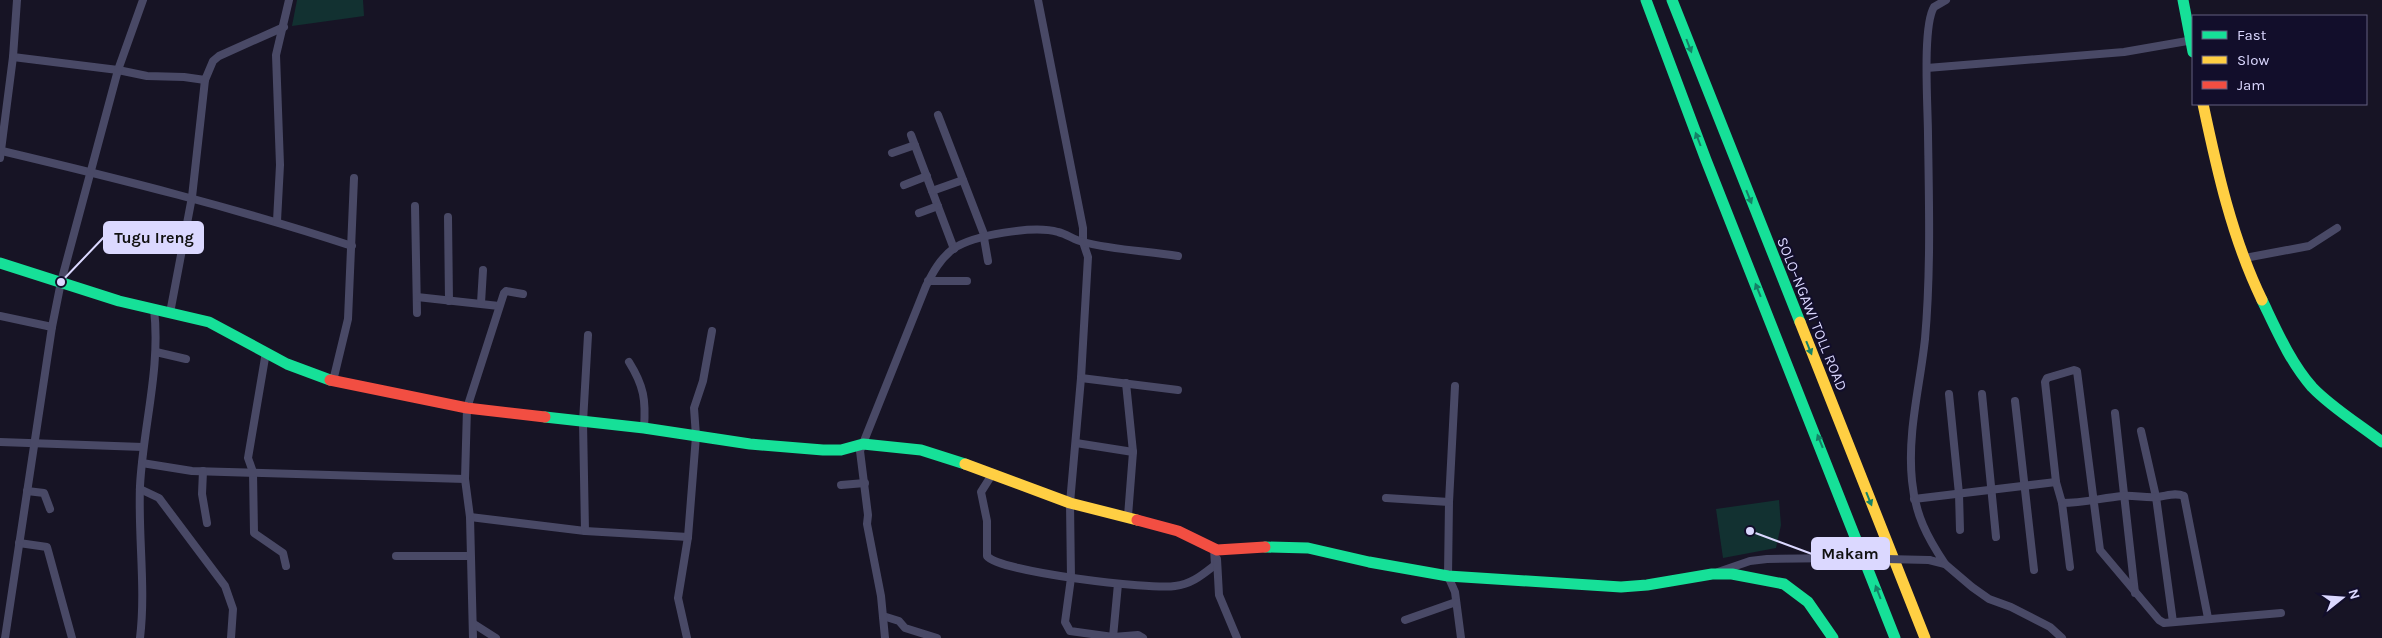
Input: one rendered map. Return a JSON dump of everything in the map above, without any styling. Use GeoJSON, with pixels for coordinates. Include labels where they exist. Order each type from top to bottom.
{"type":"FeatureCollection","features":[{"type":"Feature","properties":{"kind":"main road"},"geometry":{"type":"LineString","coordinates":[[1646,0],[1707,163],[1832,471],[1895,638]]}},
{"type":"Feature","properties":{"kind":"main road","name":"SOLO–NGAWI TOLL ROAD"},"geometry":{"type":"LineString","coordinates":[[1672,0],[1925,638]]}},
{"type":"Feature","properties":{"kind":"main road"},"geometry":{"type":"LineString","coordinates":[[2183,0],[2192,40]]}},
{"type":"Feature","properties":{"kind":"main road"},"geometry":{"type":"LineString","coordinates":[[2203,105],[2219,176],[2258,295],[2273,326],[2303,375],[2318,393],[2382,442]]}},
{"type":"Feature","properties":{"kind":"main road"},"geometry":{"type":"LineString","coordinates":[[0,263],[154,309],[209,322],[287,364],[333,381],[468,408],[644,428],[750,444],[824,450],[841,450],[863,444],[921,450],[993,473],[1070,503],[1128,516],[1178,531],[1216,549],[1282,546],[1308,548],[1369,562],[1448,576],[1621,587],[1647,585],[1712,574],[1732,574],[1791,587],[1816,610],[1833,638]]}},
{"type":"Feature","properties":{"kind":"street"},"geometry":{"type":"LineString","coordinates":[[17,0],[13,57],[1,155],[92,172],[192,197],[277,221],[352,246]]}},
{"type":"Feature","properties":{"kind":"street"},"geometry":{"type":"LineString","coordinates":[[5,638],[52,327],[61,282],[118,70],[143,0]]}},
{"type":"Feature","properties":{"kind":"street"},"geometry":{"type":"LineString","coordinates":[[277,221],[280,165],[276,55],[289,0]]}},
{"type":"Feature","properties":{"kind":"street"},"geometry":{"type":"LineString","coordinates":[[1038,0],[1083,228],[1083,242],[1088,257],[1081,378],[1070,503],[1071,578],[1065,622],[1067,629],[1070,631],[1113,636],[1138,635],[1142,638]]}},
{"type":"Feature","properties":{"kind":"street"},"geometry":{"type":"LineString","coordinates":[[1946,0],[1938,4],[1931,11],[1927,68],[1929,226],[1924,339],[1910,460],[1914,499],[1921,524],[1945,564],[1989,599],[2011,607],[2050,627],[2062,638]]}},
{"type":"Feature","properties":{"kind":"street"},"geometry":{"type":"LineString","coordinates":[[170,313],[192,197],[205,80],[213,62],[219,56],[284,26]]}},
{"type":"Feature","properties":{"kind":"street"},"geometry":{"type":"LineString","coordinates":[[1927,68],[2106,54],[2192,44]]}},
{"type":"Feature","properties":{"kind":"street"},"geometry":{"type":"LineString","coordinates":[[13,57],[118,70],[147,76],[205,80]]}},
{"type":"Feature","properties":{"kind":"street"},"geometry":{"type":"LineString","coordinates":[[938,115],[984,237],[988,261]]}},
{"type":"Feature","properties":{"kind":"street"},"geometry":{"type":"LineString","coordinates":[[911,134],[954,249]]}},
{"type":"Feature","properties":{"kind":"street"},"geometry":{"type":"LineString","coordinates":[[892,154],[915,145]]}},
{"type":"Feature","properties":{"kind":"street"},"geometry":{"type":"LineString","coordinates":[[904,185],[927,176]]}},
{"type":"Feature","properties":{"kind":"street"},"geometry":{"type":"LineString","coordinates":[[333,381],[348,319],[354,178]]}},
{"type":"Feature","properties":{"kind":"street"},"geometry":{"type":"LineString","coordinates":[[932,191],[963,180]]}},
{"type":"Feature","properties":{"kind":"street"},"geometry":{"type":"LineString","coordinates":[[415,206],[417,313]]}},
{"type":"Feature","properties":{"kind":"street"},"geometry":{"type":"LineString","coordinates":[[919,213],[938,206]]}},
{"type":"Feature","properties":{"kind":"street"},"geometry":{"type":"LineString","coordinates":[[448,217],[450,301]]}},
{"type":"Feature","properties":{"kind":"street"},"geometry":{"type":"LineString","coordinates":[[2245,258],[2309,246],[2337,228]]}},
{"type":"Feature","properties":{"kind":"street"},"geometry":{"type":"LineString","coordinates":[[885,638],[867,524],[865,483],[860,451],[928,281],[936,266],[954,249],[984,237],[1042,230],[1057,232],[1083,242],[1178,256]]}},
{"type":"Feature","properties":{"kind":"street"},"geometry":{"type":"LineString","coordinates":[[481,303],[483,270]]}},
{"type":"Feature","properties":{"kind":"street"},"geometry":{"type":"LineString","coordinates":[[928,281],[967,281]]}},
{"type":"Feature","properties":{"kind":"street"},"geometry":{"type":"LineString","coordinates":[[473,638],[470,517],[465,478],[468,408],[499,306],[506,291],[523,294]]}},
{"type":"Feature","properties":{"kind":"street"},"geometry":{"type":"LineString","coordinates":[[417,298],[499,306]]}},
{"type":"Feature","properties":{"kind":"street"},"geometry":{"type":"LineString","coordinates":[[140,638],[140,489],[143,448],[156,352],[157,334],[154,309]]}},
{"type":"Feature","properties":{"kind":"street"},"geometry":{"type":"LineString","coordinates":[[0,316],[52,327]]}},
{"type":"Feature","properties":{"kind":"street"},"geometry":{"type":"LineString","coordinates":[[687,638],[678,598],[688,537],[696,436],[694,408],[703,381],[712,331]]}},
{"type":"Feature","properties":{"kind":"street"},"geometry":{"type":"LineString","coordinates":[[585,530],[583,422],[588,335]]}},
{"type":"Feature","properties":{"kind":"street"},"geometry":{"type":"LineString","coordinates":[[156,352],[186,358]]}},
{"type":"Feature","properties":{"kind":"street"},"geometry":{"type":"LineString","coordinates":[[266,352],[248,458],[253,472],[251,535],[283,553],[286,566]]}},
{"type":"Feature","properties":{"kind":"street"},"geometry":{"type":"LineString","coordinates":[[629,362],[639,380],[646,402],[644,428]]}},
{"type":"Feature","properties":{"kind":"street"},"geometry":{"type":"LineString","coordinates":[[2070,567],[2062,503],[2056,482],[2045,382],[2047,378],[2076,370],[2092,500],[2101,554],[2161,622],[2280,613]]}},
{"type":"Feature","properties":{"kind":"street"},"geometry":{"type":"LineString","coordinates":[[1081,378],[1178,390]]}},
{"type":"Feature","properties":{"kind":"street"},"geometry":{"type":"LineString","coordinates":[[1126,383],[1133,452],[1128,516]]}},
{"type":"Feature","properties":{"kind":"street"},"geometry":{"type":"LineString","coordinates":[[1455,386],[1449,502],[1448,576],[1456,602],[1461,638]]}},
{"type":"Feature","properties":{"kind":"street"},"geometry":{"type":"LineString","coordinates":[[1949,394],[1959,494],[1960,530]]}},
{"type":"Feature","properties":{"kind":"street"},"geometry":{"type":"LineString","coordinates":[[1982,394],[1996,537]]}},
{"type":"Feature","properties":{"kind":"street"},"geometry":{"type":"LineString","coordinates":[[2015,401],[2034,570]]}},
{"type":"Feature","properties":{"kind":"street"},"geometry":{"type":"LineString","coordinates":[[2115,413],[2135,593]]}},
{"type":"Feature","properties":{"kind":"street"},"geometry":{"type":"LineString","coordinates":[[2141,430],[2156,497],[2173,622]]}},
{"type":"Feature","properties":{"kind":"street"},"geometry":{"type":"LineString","coordinates":[[0,442],[143,448]]}},
{"type":"Feature","properties":{"kind":"street"},"geometry":{"type":"LineString","coordinates":[[1076,443],[1133,452]]}},
{"type":"Feature","properties":{"kind":"street"},"geometry":{"type":"LineString","coordinates":[[142,463],[167,468],[202,471],[465,478]]}},
{"type":"Feature","properties":{"kind":"street"},"geometry":{"type":"LineString","coordinates":[[202,471],[202,494],[207,523]]}},
{"type":"Feature","properties":{"kind":"street"},"geometry":{"type":"LineString","coordinates":[[993,473],[981,492],[987,521],[986,544],[989,558],[998,564],[1071,578],[1118,584],[1172,587],[1187,584],[1215,565],[1216,549]]}},
{"type":"Feature","properties":{"kind":"street"},"geometry":{"type":"LineString","coordinates":[[1914,499],[2056,482]]}},
{"type":"Feature","properties":{"kind":"street"},"geometry":{"type":"LineString","coordinates":[[841,485],[865,483]]}},
{"type":"Feature","properties":{"kind":"street"},"geometry":{"type":"LineString","coordinates":[[140,489],[159,498],[225,586],[233,609],[231,638]]}},
{"type":"Feature","properties":{"kind":"street"},"geometry":{"type":"LineString","coordinates":[[27,491],[44,492],[50,509]]}},
{"type":"Feature","properties":{"kind":"street"},"geometry":{"type":"LineString","coordinates":[[2062,503],[2123,496],[2156,497],[2177,493],[2186,498],[2208,618]]}},
{"type":"Feature","properties":{"kind":"street"},"geometry":{"type":"LineString","coordinates":[[1386,498],[1449,502]]}},
{"type":"Feature","properties":{"kind":"street"},"geometry":{"type":"LineString","coordinates":[[470,517],[585,530],[688,537]]}},
{"type":"Feature","properties":{"kind":"street"},"geometry":{"type":"LineString","coordinates":[[19,543],[47,547],[72,638]]}},
{"type":"Feature","properties":{"kind":"street"},"geometry":{"type":"LineString","coordinates":[[1216,549],[1219,594],[1237,638]]}},
{"type":"Feature","properties":{"kind":"street"},"geometry":{"type":"LineString","coordinates":[[396,556],[470,556]]}},
{"type":"Feature","properties":{"kind":"street"},"geometry":{"type":"LineString","coordinates":[[1712,574],[1750,560],[1802,557],[1929,560],[1945,564]]}},
{"type":"Feature","properties":{"kind":"street"},"geometry":{"type":"LineString","coordinates":[[1113,636],[1118,584]]}},
{"type":"Feature","properties":{"kind":"street"},"geometry":{"type":"LineString","coordinates":[[1405,620],[1456,602]]}},
{"type":"Feature","properties":{"kind":"street"},"geometry":{"type":"LineString","coordinates":[[883,616],[899,621],[905,628],[937,638]]}},
{"type":"Feature","properties":{"kind":"street"},"geometry":{"type":"LineString","coordinates":[[474,624],[496,638]]}},
{"type":"Feature","properties":{"kind":"green space"},"geometry":{"type":"Polygon","coordinates":[[[297,0],[363,0],[364,16],[292,26],[297,0]]]}},
{"type":"Feature","properties":{"kind":"green space"},"geometry":{"type":"Polygon","coordinates":[[[1779,500],[1781,525],[1776,548],[1723,558],[1716,509],[1779,500]]]}},
{"type":"Feature","properties":{"kind":"traffic: fast"},"geometry":{"type":"LineString","coordinates":[[1646,0],[1706,160],[1895,638]]}},
{"type":"Feature","properties":{"kind":"traffic: fast"},"geometry":{"type":"LineString","coordinates":[[1672,0],[1800,322]]}},
{"type":"Feature","properties":{"kind":"traffic: fast"},"geometry":{"type":"LineString","coordinates":[[2183,0],[2192,47]]}},
{"type":"Feature","properties":{"kind":"traffic: fast"},"geometry":{"type":"LineString","coordinates":[[0,263],[119,301],[209,322],[287,364],[330,380]]}},
{"type":"Feature","properties":{"kind":"traffic: fast"},"geometry":{"type":"LineString","coordinates":[[2262,300],[2290,356],[2312,387],[2337,409],[2382,442]]}},
{"type":"Feature","properties":{"kind":"traffic: fast"},"geometry":{"type":"LineString","coordinates":[[545,417],[644,428],[750,444],[823,450],[841,450],[863,444],[921,450],[965,464]]}},
{"type":"Feature","properties":{"kind":"traffic: fast"},"geometry":{"type":"LineString","coordinates":[[1265,547],[1308,548],[1369,562],[1448,576],[1621,587],[1647,585],[1712,574],[1732,574],[1784,584],[1808,602],[1833,638]]}},
{"type":"Feature","properties":{"kind":"traffic: slow"},"geometry":{"type":"LineString","coordinates":[[2203,105],[2226,204],[2242,252],[2262,300]]}},
{"type":"Feature","properties":{"kind":"traffic: slow"},"geometry":{"type":"LineString","coordinates":[[1800,322],[1925,638]]}},
{"type":"Feature","properties":{"kind":"traffic: slow"},"geometry":{"type":"LineString","coordinates":[[965,464],[1070,503],[1137,520]]}},
{"type":"Feature","properties":{"kind":"traffic: jam"},"geometry":{"type":"LineString","coordinates":[[330,380],[467,408],[545,417]]}},
{"type":"Feature","properties":{"kind":"traffic: jam"},"geometry":{"type":"LineString","coordinates":[[1137,520],[1178,531],[1217,550],[1265,547]]}},
{"type":"Feature","properties":{"kind":"place","name":"Tugu Ireng"},"geometry":{"type":"Point","coordinates":[61,282]}},
{"type":"Feature","properties":{"kind":"place","name":"Makam"},"geometry":{"type":"Point","coordinates":[1750,531]}}]}
